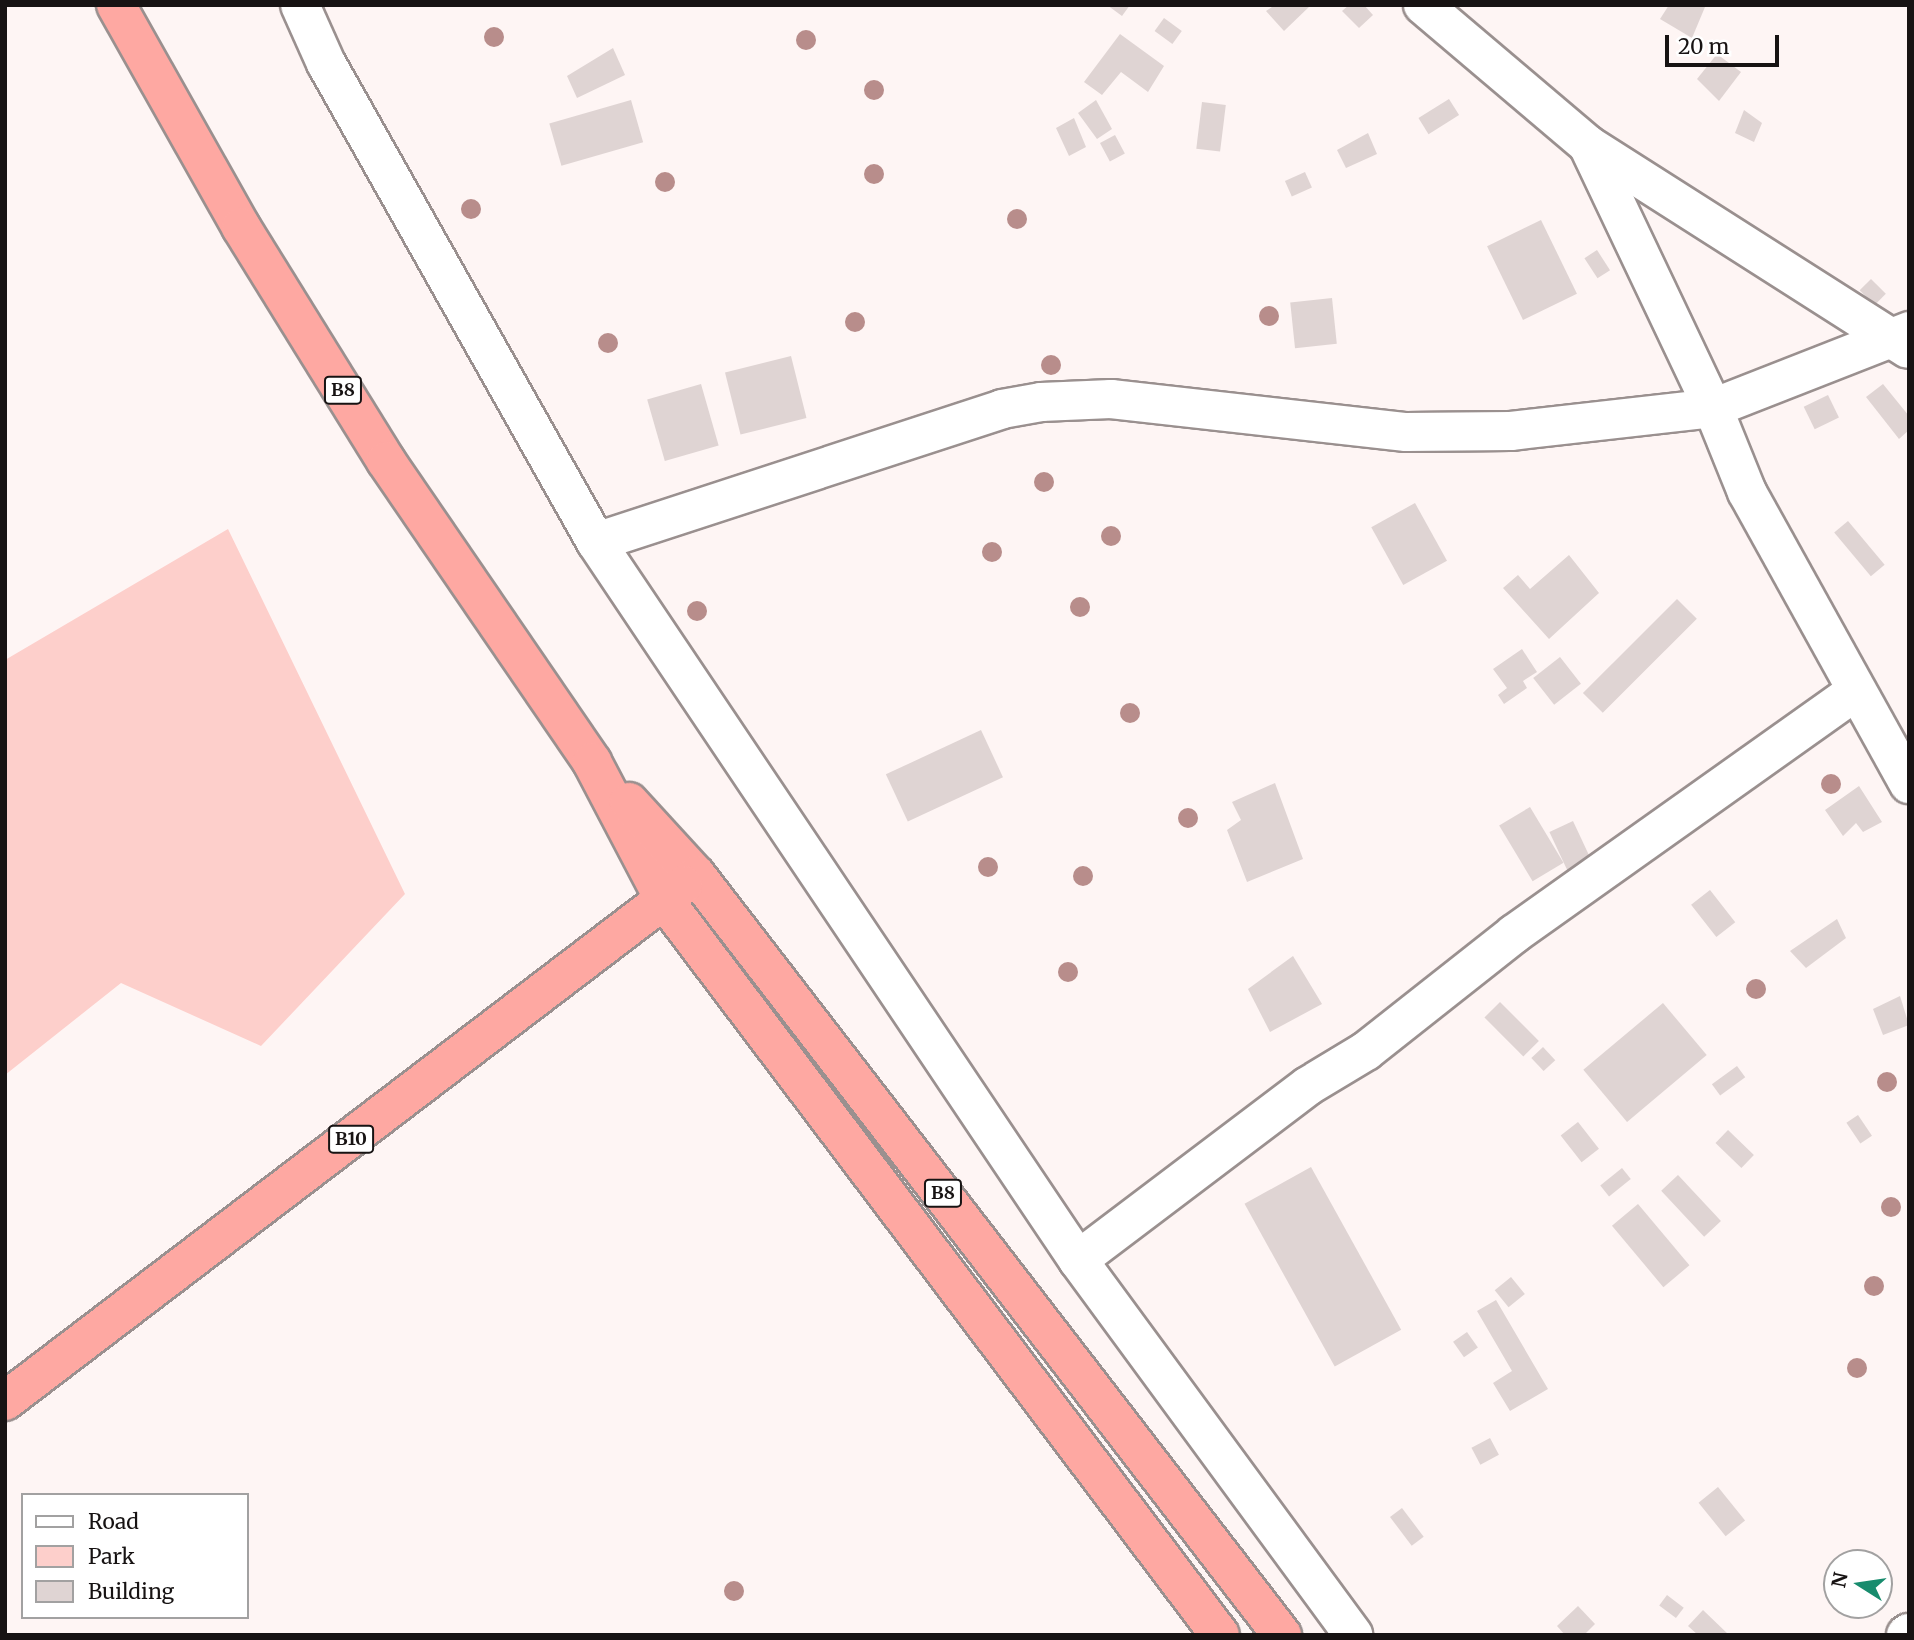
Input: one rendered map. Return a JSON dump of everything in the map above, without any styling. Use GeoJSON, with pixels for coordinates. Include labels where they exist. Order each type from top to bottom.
{"type":"FeatureCollection","features":[{"type":"Feature","properties":{"kind":"highway","name":"B8"},"geometry":{"type":"LineString","coordinates":[[116,5],[242,227],[386,461],[592,762],[665,901],[1220,1635]]}},
{"type":"Feature","properties":{"kind":"highway","name":"B8"},"geometry":{"type":"LineString","coordinates":[[592,762],[696,875],[1283,1635]]}},
{"type":"Feature","properties":{"kind":"highway","name":"B10"},"geometry":{"type":"LineString","coordinates":[[5,1401],[696,875]]}},
{"type":"Feature","properties":{"kind":"street"},"geometry":{"type":"LineString","coordinates":[[300,5],[326,63],[596,542],[1078,1260],[1353,1635]]}},
{"type":"Feature","properties":{"kind":"street"},"geometry":{"type":"LineString","coordinates":[[1423,5],[1588,145],[1904,340]]}},
{"type":"Feature","properties":{"kind":"street"},"geometry":{"type":"LineString","coordinates":[[1588,145],[1713,408],[1746,492],[1854,692],[1909,783]]}},
{"type":"Feature","properties":{"kind":"street"},"geometry":{"type":"LineString","coordinates":[[596,542],[990,413],[1041,402],[1111,399],[1406,432],[1511,431],[1713,408],[1904,340]]}},
{"type":"Feature","properties":{"kind":"street"},"geometry":{"type":"LineString","coordinates":[[1078,1260],[1308,1086],[1366,1051],[1514,934],[1854,692]]}},
{"type":"Feature","properties":{"kind":"green space"},"geometry":{"type":"Polygon","coordinates":[[[228,529],[405,894],[261,1046],[121,983],[5,1075],[5,660],[228,529]]]}},
{"type":"Feature","properties":{"kind":"building"},"geometry":{"type":"Polygon","coordinates":[[[1107,5],[1130,5],[1122,16],[1107,5]]]}},
{"type":"Feature","properties":{"kind":"building"},"geometry":{"type":"Polygon","coordinates":[[[1275,5],[1311,5],[1284,31],[1266,11],[1275,5]]]}},
{"type":"Feature","properties":{"kind":"building"},"geometry":{"type":"Polygon","coordinates":[[[1349,5],[1364,5],[1373,15],[1359,28],[1342,11],[1349,5]]]}},
{"type":"Feature","properties":{"kind":"building"},"geometry":{"type":"Polygon","coordinates":[[[1669,5],[1705,7],[1692,38],[1660,19],[1669,5]]]}},
{"type":"Feature","properties":{"kind":"building"},"geometry":{"type":"Polygon","coordinates":[[[1164,18],[1182,31],[1172,44],[1155,31],[1164,18]]]}},
{"type":"Feature","properties":{"kind":"building"},"geometry":{"type":"Polygon","coordinates":[[[1120,34],[1164,66],[1148,92],[1121,72],[1102,95],[1084,82],[1120,34]]]}},
{"type":"Feature","properties":{"kind":"building"},"geometry":{"type":"Polygon","coordinates":[[[613,48],[625,75],[577,98],[567,76],[613,48]]]}},
{"type":"Feature","properties":{"kind":"building"},"geometry":{"type":"Polygon","coordinates":[[[1717,54],[1741,72],[1719,101],[1697,79],[1717,54]]]}},
{"type":"Feature","properties":{"kind":"building"},"geometry":{"type":"Polygon","coordinates":[[[1449,99],[1459,115],[1429,134],[1418,118],[1449,99]]]}},
{"type":"Feature","properties":{"kind":"building"},"geometry":{"type":"Polygon","coordinates":[[[631,100],[643,142],[561,166],[549,123],[631,100]]]}},
{"type":"Feature","properties":{"kind":"building"},"geometry":{"type":"Polygon","coordinates":[[[1096,100],[1112,129],[1097,139],[1078,113],[1096,100]]]}},
{"type":"Feature","properties":{"kind":"building"},"geometry":{"type":"Polygon","coordinates":[[[1202,102],[1226,105],[1220,152],[1196,149],[1202,102]]]}},
{"type":"Feature","properties":{"kind":"building"},"geometry":{"type":"Polygon","coordinates":[[[1744,110],[1762,123],[1754,142],[1735,133],[1744,110]]]}},
{"type":"Feature","properties":{"kind":"building"},"geometry":{"type":"Polygon","coordinates":[[[1074,118],[1086,147],[1069,156],[1056,128],[1074,118]]]}},
{"type":"Feature","properties":{"kind":"building"},"geometry":{"type":"Polygon","coordinates":[[[1368,133],[1377,154],[1346,168],[1337,150],[1368,133]]]}},
{"type":"Feature","properties":{"kind":"building"},"geometry":{"type":"Polygon","coordinates":[[[1115,135],[1125,154],[1110,162],[1100,143],[1115,135]]]}},
{"type":"Feature","properties":{"kind":"building"},"geometry":{"type":"Polygon","coordinates":[[[1305,172],[1312,188],[1292,196],[1285,181],[1305,172]]]}},
{"type":"Feature","properties":{"kind":"building"},"geometry":{"type":"Polygon","coordinates":[[[1541,220],[1577,294],[1523,320],[1487,246],[1541,220]]]}},
{"type":"Feature","properties":{"kind":"building"},"geometry":{"type":"Polygon","coordinates":[[[1597,250],[1610,270],[1597,278],[1584,258],[1597,250]]]}},
{"type":"Feature","properties":{"kind":"building"},"geometry":{"type":"Polygon","coordinates":[[[1871,279],[1886,294],[1875,305],[1860,290],[1871,279]]]}},
{"type":"Feature","properties":{"kind":"building"},"geometry":{"type":"Polygon","coordinates":[[[1332,298],[1337,344],[1295,348],[1290,302],[1332,298]]]}},
{"type":"Feature","properties":{"kind":"building"},"geometry":{"type":"Polygon","coordinates":[[[791,356],[806,418],[741,435],[725,372],[791,356]]]}},
{"type":"Feature","properties":{"kind":"building"},"geometry":{"type":"Polygon","coordinates":[[[701,384],[719,446],[665,461],[647,399],[701,384]]]}},
{"type":"Feature","properties":{"kind":"building"},"geometry":{"type":"Polygon","coordinates":[[[1883,384],[1909,416],[1909,430],[1899,439],[1866,397],[1883,384]]]}},
{"type":"Feature","properties":{"kind":"building"},"geometry":{"type":"Polygon","coordinates":[[[1828,395],[1839,417],[1815,429],[1804,407],[1828,395]]]}},
{"type":"Feature","properties":{"kind":"building"},"geometry":{"type":"Polygon","coordinates":[[[1415,503],[1447,561],[1403,585],[1371,527],[1415,503]]]}},
{"type":"Feature","properties":{"kind":"building"},"geometry":{"type":"Polygon","coordinates":[[[1848,521],[1885,565],[1871,576],[1834,533],[1848,521]]]}},
{"type":"Feature","properties":{"kind":"building"},"geometry":{"type":"Polygon","coordinates":[[[1569,555],[1599,593],[1549,639],[1503,588],[1518,575],[1530,589],[1569,555]]]}},
{"type":"Feature","properties":{"kind":"building"},"geometry":{"type":"Polygon","coordinates":[[[1677,599],[1697,619],[1603,713],[1583,693],[1677,599]]]}},
{"type":"Feature","properties":{"kind":"building"},"geometry":{"type":"Polygon","coordinates":[[[1522,649],[1537,672],[1523,681],[1527,688],[1504,704],[1498,695],[1507,688],[1493,669],[1522,649]]]}},
{"type":"Feature","properties":{"kind":"building"},"geometry":{"type":"Polygon","coordinates":[[[1560,657],[1581,684],[1554,705],[1533,678],[1560,657]]]}},
{"type":"Feature","properties":{"kind":"building"},"geometry":{"type":"Polygon","coordinates":[[[981,730],[1003,777],[908,822],[886,774],[981,730]]]}},
{"type":"Feature","properties":{"kind":"building"},"geometry":{"type":"Polygon","coordinates":[[[1275,783],[1303,859],[1247,882],[1227,830],[1241,820],[1232,802],[1275,783]]]}},
{"type":"Feature","properties":{"kind":"building"},"geometry":{"type":"Polygon","coordinates":[[[1859,786],[1882,822],[1863,832],[1856,823],[1843,836],[1825,810],[1859,786]]]}},
{"type":"Feature","properties":{"kind":"building"},"geometry":{"type":"Polygon","coordinates":[[[1530,807],[1563,863],[1533,881],[1499,826],[1530,807]]]}},
{"type":"Feature","properties":{"kind":"building"},"geometry":{"type":"Polygon","coordinates":[[[1573,821],[1593,864],[1569,875],[1549,832],[1573,821]]]}},
{"type":"Feature","properties":{"kind":"building"},"geometry":{"type":"Polygon","coordinates":[[[1710,890],[1735,922],[1716,937],[1691,905],[1710,890]]]}},
{"type":"Feature","properties":{"kind":"building"},"geometry":{"type":"Polygon","coordinates":[[[1837,919],[1846,938],[1806,968],[1790,951],[1837,919]]]}},
{"type":"Feature","properties":{"kind":"building"},"geometry":{"type":"Polygon","coordinates":[[[1293,956],[1322,1004],[1270,1032],[1248,989],[1293,956]]]}},
{"type":"Feature","properties":{"kind":"building"},"geometry":{"type":"Polygon","coordinates":[[[1900,996],[1909,1025],[1883,1035],[1873,1009],[1900,996]]]}},
{"type":"Feature","properties":{"kind":"building"},"geometry":{"type":"Polygon","coordinates":[[[1500,1002],[1539,1041],[1523,1056],[1484,1018],[1500,1002]]]}},
{"type":"Feature","properties":{"kind":"building"},"geometry":{"type":"Polygon","coordinates":[[[1663,1003],[1707,1055],[1627,1122],[1583,1070],[1663,1003]]]}},
{"type":"Feature","properties":{"kind":"building"},"geometry":{"type":"Polygon","coordinates":[[[1543,1047],[1555,1060],[1544,1071],[1531,1058],[1543,1047]]]}},
{"type":"Feature","properties":{"kind":"building"},"geometry":{"type":"Polygon","coordinates":[[[1737,1066],[1745,1077],[1720,1096],[1712,1084],[1737,1066]]]}},
{"type":"Feature","properties":{"kind":"building"},"geometry":{"type":"Polygon","coordinates":[[[1858,1115],[1872,1136],[1860,1144],[1846,1123],[1858,1115]]]}},
{"type":"Feature","properties":{"kind":"building"},"geometry":{"type":"Polygon","coordinates":[[[1578,1122],[1599,1149],[1582,1162],[1561,1136],[1578,1122]]]}},
{"type":"Feature","properties":{"kind":"building"},"geometry":{"type":"Polygon","coordinates":[[[1728,1130],[1754,1155],[1741,1168],[1715,1143],[1728,1130]]]}},
{"type":"Feature","properties":{"kind":"building"},"geometry":{"type":"Polygon","coordinates":[[[1311,1167],[1401,1330],[1335,1367],[1245,1204],[1311,1167]]]}},
{"type":"Feature","properties":{"kind":"building"},"geometry":{"type":"Polygon","coordinates":[[[1622,1168],[1631,1179],[1609,1197],[1600,1186],[1622,1168]]]}},
{"type":"Feature","properties":{"kind":"building"},"geometry":{"type":"Polygon","coordinates":[[[1678,1175],[1721,1221],[1704,1237],[1661,1191],[1678,1175]]]}},
{"type":"Feature","properties":{"kind":"building"},"geometry":{"type":"Polygon","coordinates":[[[1638,1204],[1689,1265],[1663,1287],[1612,1226],[1638,1204]]]}},
{"type":"Feature","properties":{"kind":"building"},"geometry":{"type":"Polygon","coordinates":[[[1511,1277],[1525,1294],[1509,1307],[1495,1290],[1511,1277]]]}},
{"type":"Feature","properties":{"kind":"building"},"geometry":{"type":"Polygon","coordinates":[[[1496,1300],[1548,1389],[1510,1411],[1493,1383],[1512,1371],[1477,1311],[1496,1300]]]}},
{"type":"Feature","properties":{"kind":"building"},"geometry":{"type":"Polygon","coordinates":[[[1467,1332],[1478,1348],[1464,1357],[1453,1342],[1467,1332]]]}},
{"type":"Feature","properties":{"kind":"building"},"geometry":{"type":"Polygon","coordinates":[[[1490,1438],[1499,1455],[1480,1465],[1471,1448],[1490,1438]]]}},
{"type":"Feature","properties":{"kind":"building"},"geometry":{"type":"Polygon","coordinates":[[[1718,1487],[1745,1520],[1726,1536],[1699,1503],[1718,1487]]]}},
{"type":"Feature","properties":{"kind":"building"},"geometry":{"type":"Polygon","coordinates":[[[1402,1508],[1424,1537],[1412,1546],[1390,1517],[1402,1508]]]}},
{"type":"Feature","properties":{"kind":"building"},"geometry":{"type":"Polygon","coordinates":[[[1667,1595],[1684,1608],[1676,1618],[1659,1605],[1667,1595]]]}},
{"type":"Feature","properties":{"kind":"building"},"geometry":{"type":"Polygon","coordinates":[[[1578,1606],[1595,1624],[1584,1635],[1565,1635],[1557,1626],[1578,1606]]]}},
{"type":"Feature","properties":{"kind":"building"},"geometry":{"type":"Polygon","coordinates":[[[1703,1610],[1729,1635],[1698,1635],[1688,1626],[1703,1610]]]}}]}
